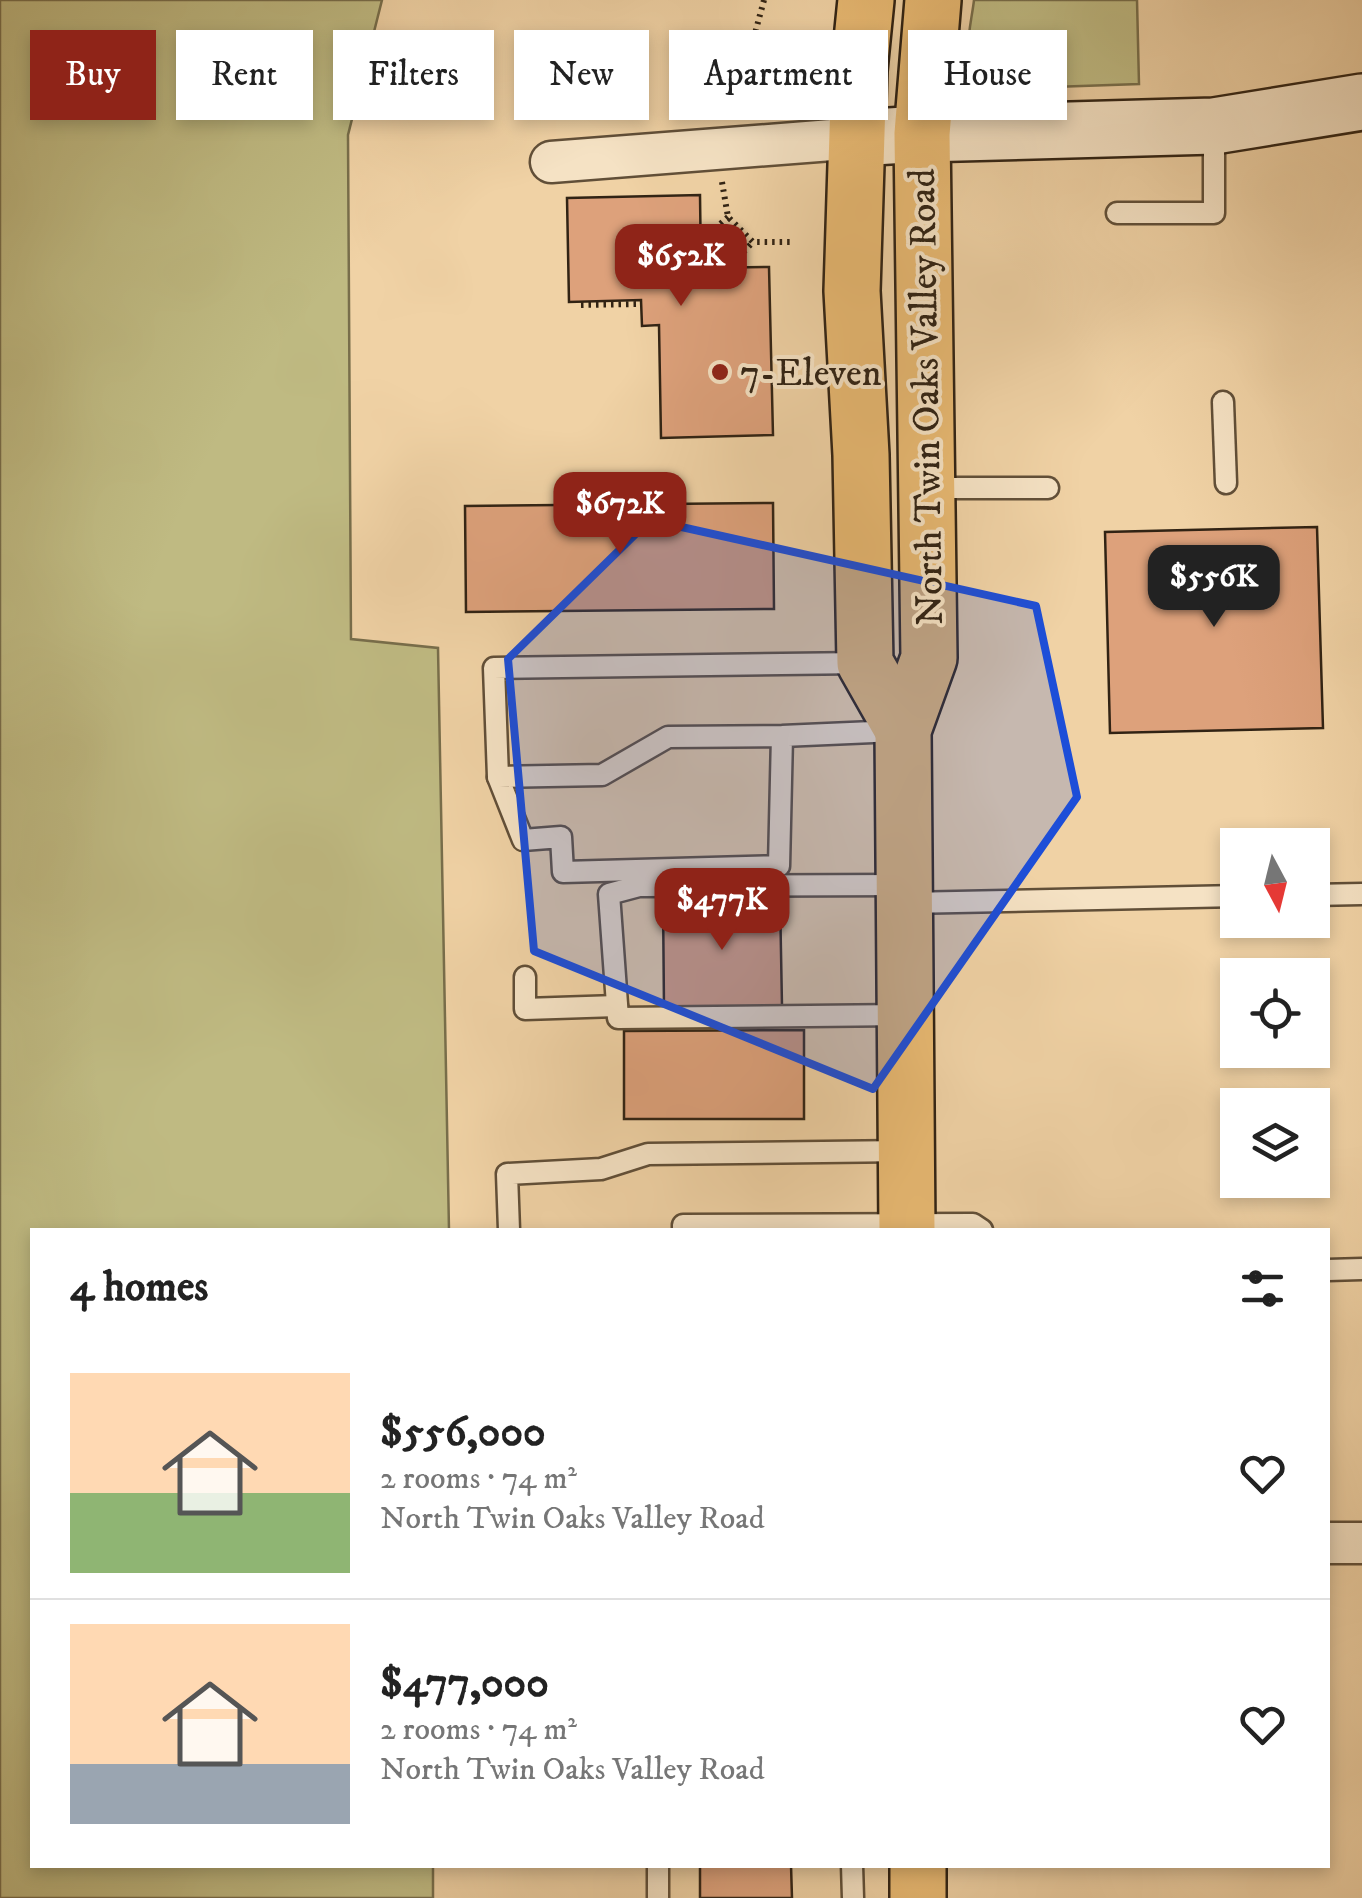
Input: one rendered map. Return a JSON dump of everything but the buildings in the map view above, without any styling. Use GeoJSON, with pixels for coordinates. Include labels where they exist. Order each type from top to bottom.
{"type":"FeatureCollection","features":[{"type":"Feature","properties":{"kind":"main road","name":"North Twin Oaks Valley Road"},"geometry":{"type":"LineString","coordinates":[[866,0],[859,70],[852,291],[861,455],[864,663],[903,730]]}},
{"type":"Feature","properties":{"kind":"main road","name":"North Twin Oaks Valley Road"},"geometry":{"type":"LineString","coordinates":[[908,1227],[903,730],[929,658],[922,134],[933,0]]}},
{"type":"Feature","properties":{"kind":"main road"},"geometry":{"type":"LineString","coordinates":[[857,138],[1214,126],[1362,102]]}},
{"type":"Feature","properties":{"kind":"main road"},"geometry":{"type":"LineString","coordinates":[[918,1868],[918,1898]]}},
{"type":"Feature","properties":{"kind":"street"},"geometry":{"type":"LineString","coordinates":[[552,162],[857,138]]}},
{"type":"Feature","properties":{"kind":"street"},"geometry":{"type":"LineString","coordinates":[[1330,1543],[1362,1542]]}},
{"type":"Feature","properties":{"kind":"lane"},"geometry":{"type":"LineString","coordinates":[[1116,212],[1214,213],[1214,126]]}},
{"type":"Feature","properties":{"kind":"lane"},"geometry":{"type":"LineString","coordinates":[[1223,402],[1226,483]]}},
{"type":"Feature","properties":{"kind":"lane"},"geometry":{"type":"LineString","coordinates":[[927,488],[1048,488]]}},
{"type":"Feature","properties":{"kind":"lane"},"geometry":{"type":"LineString","coordinates":[[782,736],[779,866],[564,872],[560,837],[523,840],[498,776],[494,668],[864,663]]}},
{"type":"Feature","properties":{"kind":"lane"},"geometry":{"type":"LineString","coordinates":[[498,776],[602,775],[668,738],[903,730]]}},
{"type":"Feature","properties":{"kind":"lane"},"geometry":{"type":"LineString","coordinates":[[906,1015],[618,1018],[609,894],[639,886],[905,894],[1220,896]]}},
{"type":"Feature","properties":{"kind":"lane"},"geometry":{"type":"LineString","coordinates":[[1330,894],[1362,894]]}},
{"type":"Feature","properties":{"kind":"lane"},"geometry":{"type":"LineString","coordinates":[[525,977],[525,1009],[617,1006]]}},
{"type":"Feature","properties":{"kind":"lane"},"geometry":{"type":"LineString","coordinates":[[509,1228],[507,1174],[601,1169],[648,1154],[907,1151]]}},
{"type":"Feature","properties":{"kind":"lane"},"geometry":{"type":"LineString","coordinates":[[683,1228],[973,1224],[979,1228]]}},
{"type":"Feature","properties":{"kind":"lane"},"geometry":{"type":"LineString","coordinates":[[1330,1270],[1362,1269]]}},
{"type":"Feature","properties":{"kind":"lane"},"geometry":{"type":"LineString","coordinates":[[658,1868],[658,1898]]}},
{"type":"Feature","properties":{"kind":"lane"},"geometry":{"type":"LineString","coordinates":[[852,1868],[853,1898]]}},
{"type":"Feature","properties":{"kind":"path"},"geometry":{"type":"LineString","coordinates":[[755,30],[764,0]]}},
{"type":"Feature","properties":{"kind":"path"},"geometry":{"type":"LineString","coordinates":[[722,178],[728,218],[753,242],[790,242]]}},
{"type":"Feature","properties":{"kind":"path"},"geometry":{"type":"LineString","coordinates":[[728,218],[701,241],[701,268],[728,268],[753,242]]}},
{"type":"Feature","properties":{"kind":"path"},"geometry":{"type":"LineString","coordinates":[[581,305],[642,304]]}},
{"type":"Feature","properties":{"kind":"highlighted area"},"geometry":{"type":"Polygon","coordinates":[[[650,520],[1036,606],[1077,797],[873,1089],[534,951],[508,659],[650,520]]]}},
{"type":"Feature","properties":{"kind":"shaded area"},"geometry":{"type":"Polygon","coordinates":[[[0,0],[382,0],[374,30],[333,30],[333,120],[352,120],[348,135],[351,639],[438,648],[449,1228],[30,1228],[30,1868],[433,1868],[433,1898],[0,1898],[0,0]]]}},
{"type":"Feature","properties":{"kind":"shaded area"},"geometry":{"type":"Polygon","coordinates":[[[974,0],[1137,0],[1139,84],[1067,86],[1067,30],[969,30],[974,0]]]}},
{"type":"Feature","properties":{"kind":"place","name":"7-Eleven"},"geometry":{"type":"Point","coordinates":[720,372]}}]}
